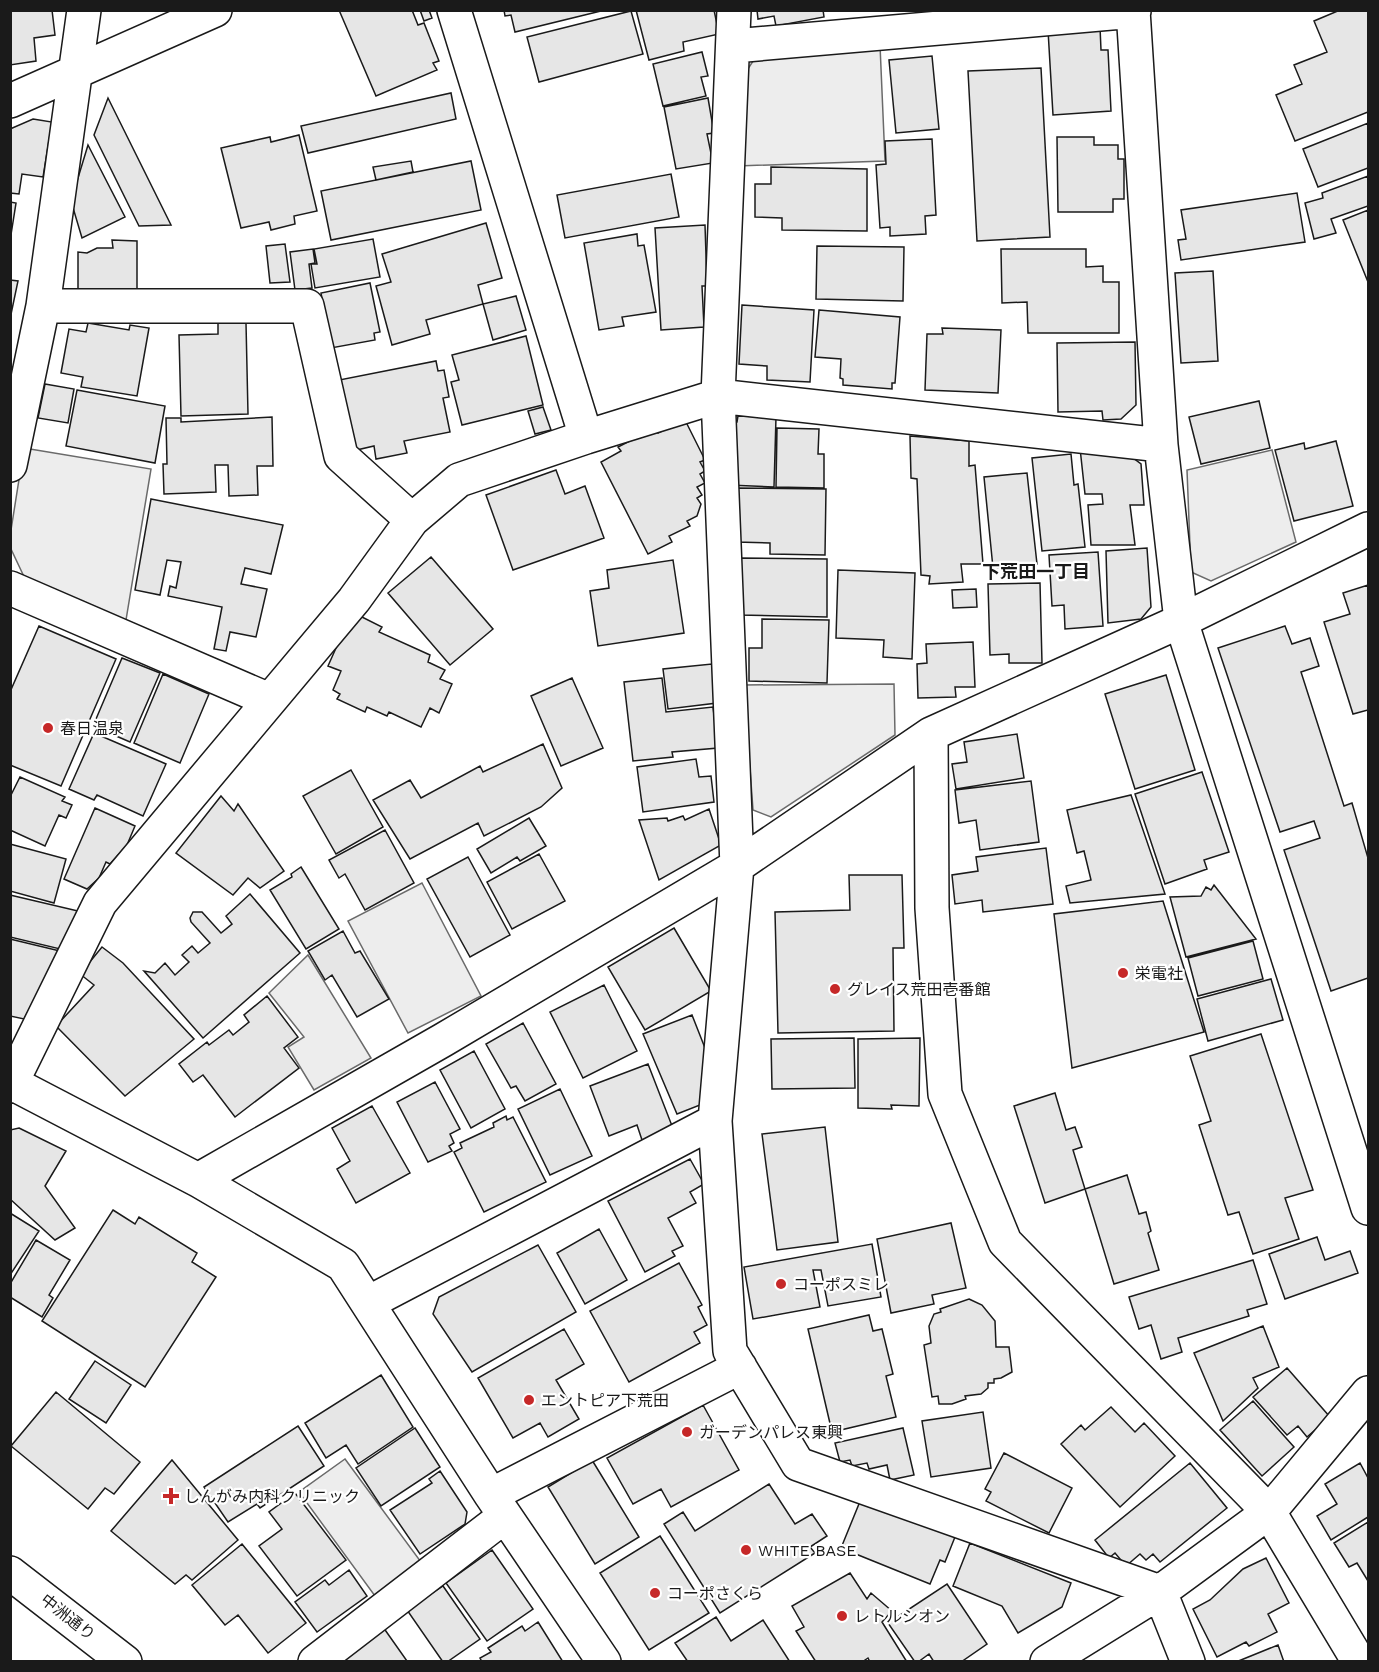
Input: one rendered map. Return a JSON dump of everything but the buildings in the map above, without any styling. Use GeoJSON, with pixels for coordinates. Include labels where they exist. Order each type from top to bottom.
{"type":"FeatureCollection","features":[{"type":"Feature","properties":{"kind":"street"},"geometry":{"type":"LineString","coordinates":[[10,465],[43,306],[84,10]]}},
{"type":"Feature","properties":{"kind":"street"},"geometry":{"type":"LineString","coordinates":[[10,101],[215,10]]}},
{"type":"Feature","properties":{"kind":"street"},"geometry":{"type":"LineString","coordinates":[[454,10],[586,436]]}},
{"type":"Feature","properties":{"kind":"street"},"geometry":{"type":"LineString","coordinates":[[734,10],[718,396],[737,866],[716,1121],[730,1350],[798,1464],[1160,1592],[1188,1662]]}},
{"type":"Feature","properties":{"kind":"street"},"geometry":{"type":"LineString","coordinates":[[734,46],[1133,11],[1161,445],[1181,621],[1368,1208]]}},
{"type":"Feature","properties":{"kind":"street"},"geometry":{"type":"LineString","coordinates":[[43,306],[307,306],[341,456],[412,520]]}},
{"type":"Feature","properties":{"kind":"street"},"geometry":{"type":"LineString","coordinates":[[604,1662],[498,1506],[343,1265],[198,1180],[11,1084],[100,903],[354,600],[412,520],[459,480],[586,436],[718,396],[1161,445]]}},
{"type":"Feature","properties":{"kind":"street"},"geometry":{"type":"LineString","coordinates":[[198,1180],[443,1040],[737,866],[931,734],[1181,621],[1368,529]]}},
{"type":"Feature","properties":{"kind":"street"},"geometry":{"type":"LineString","coordinates":[[10,588],[268,700]]}},
{"type":"Feature","properties":{"kind":"street"},"geometry":{"type":"LineString","coordinates":[[931,734],[932,908],[945,1094],[1005,1242],[1269,1512],[1359,1662]]}},
{"type":"Feature","properties":{"kind":"street"},"geometry":{"type":"LineString","coordinates":[[368,1304],[716,1121]]}},
{"type":"Feature","properties":{"kind":"street"},"geometry":{"type":"LineString","coordinates":[[315,1662],[498,1506],[740,1367]]}},
{"type":"Feature","properties":{"kind":"street"},"geometry":{"type":"LineString","coordinates":[[1047,1662],[1160,1592],[1269,1512],[1368,1393]]}},
{"type":"Feature","properties":{"kind":"street","name":"中洲通り"},"geometry":{"type":"LineString","coordinates":[[10,1573],[124,1662]]}},
{"type":"Feature","properties":{"kind":"shaded area"},"geometry":{"type":"Polygon","coordinates":[[[880,45],[885,161],[737,166],[742,78],[755,58],[880,45]]]}},
{"type":"Feature","properties":{"kind":"shaded area"},"geometry":{"type":"Polygon","coordinates":[[[24,448],[151,469],[125,626],[27,583],[11,549],[11,530],[24,448]]]}},
{"type":"Feature","properties":{"kind":"shaded area"},"geometry":{"type":"Polygon","coordinates":[[[1272,450],[1296,542],[1211,581],[1191,572],[1187,470],[1272,450]]]}},
{"type":"Feature","properties":{"kind":"shaded area"},"geometry":{"type":"Polygon","coordinates":[[[894,684],[895,735],[771,817],[753,810],[744,685],[894,684]]]}},
{"type":"Feature","properties":{"kind":"shaded area"},"geometry":{"type":"Polygon","coordinates":[[[422,883],[481,996],[408,1033],[348,921],[422,883]]]}},
{"type":"Feature","properties":{"kind":"shaded area"},"geometry":{"type":"Polygon","coordinates":[[[308,955],[371,1058],[314,1090],[288,1047],[304,1037],[269,993],[308,955]]]}},
{"type":"Feature","properties":{"kind":"shaded area"},"geometry":{"type":"Polygon","coordinates":[[[345,1459],[421,1562],[375,1596],[299,1492],[345,1459]]]}},
{"type":"Feature","properties":{"kind":"place","name":"春日温泉"},"geometry":{"type":"Point","coordinates":[48,728]}},
{"type":"Feature","properties":{"kind":"place","name":"栄電社"},"geometry":{"type":"Point","coordinates":[1123,973]}},
{"type":"Feature","properties":{"kind":"place","name":"グレイス荒田壱番館"},"geometry":{"type":"Point","coordinates":[835,989]}},
{"type":"Feature","properties":{"kind":"place","name":"コーポスミレ"},"geometry":{"type":"Point","coordinates":[781,1284]}},
{"type":"Feature","properties":{"kind":"place","name":"エントピア下荒田"},"geometry":{"type":"Point","coordinates":[529,1400]}},
{"type":"Feature","properties":{"kind":"place","name":"ガーデンパレス東興"},"geometry":{"type":"Point","coordinates":[687,1432]}},
{"type":"Feature","properties":{"kind":"place","name":"しんがみ内科クリニック"},"geometry":{"type":"Point","coordinates":[171,1496]}},
{"type":"Feature","properties":{"kind":"place","name":"WHITE BASE"},"geometry":{"type":"Point","coordinates":[746,1550]}},
{"type":"Feature","properties":{"kind":"place","name":"コーポさくら"},"geometry":{"type":"Point","coordinates":[655,1593]}},
{"type":"Feature","properties":{"kind":"place","name":"レトルシオン"},"geometry":{"type":"Point","coordinates":[842,1616]}},
{"type":"Feature","properties":{"kind":"district","name":"下荒田一丁目"},"geometry":{"type":"Point","coordinates":[1036,571]}}]}
